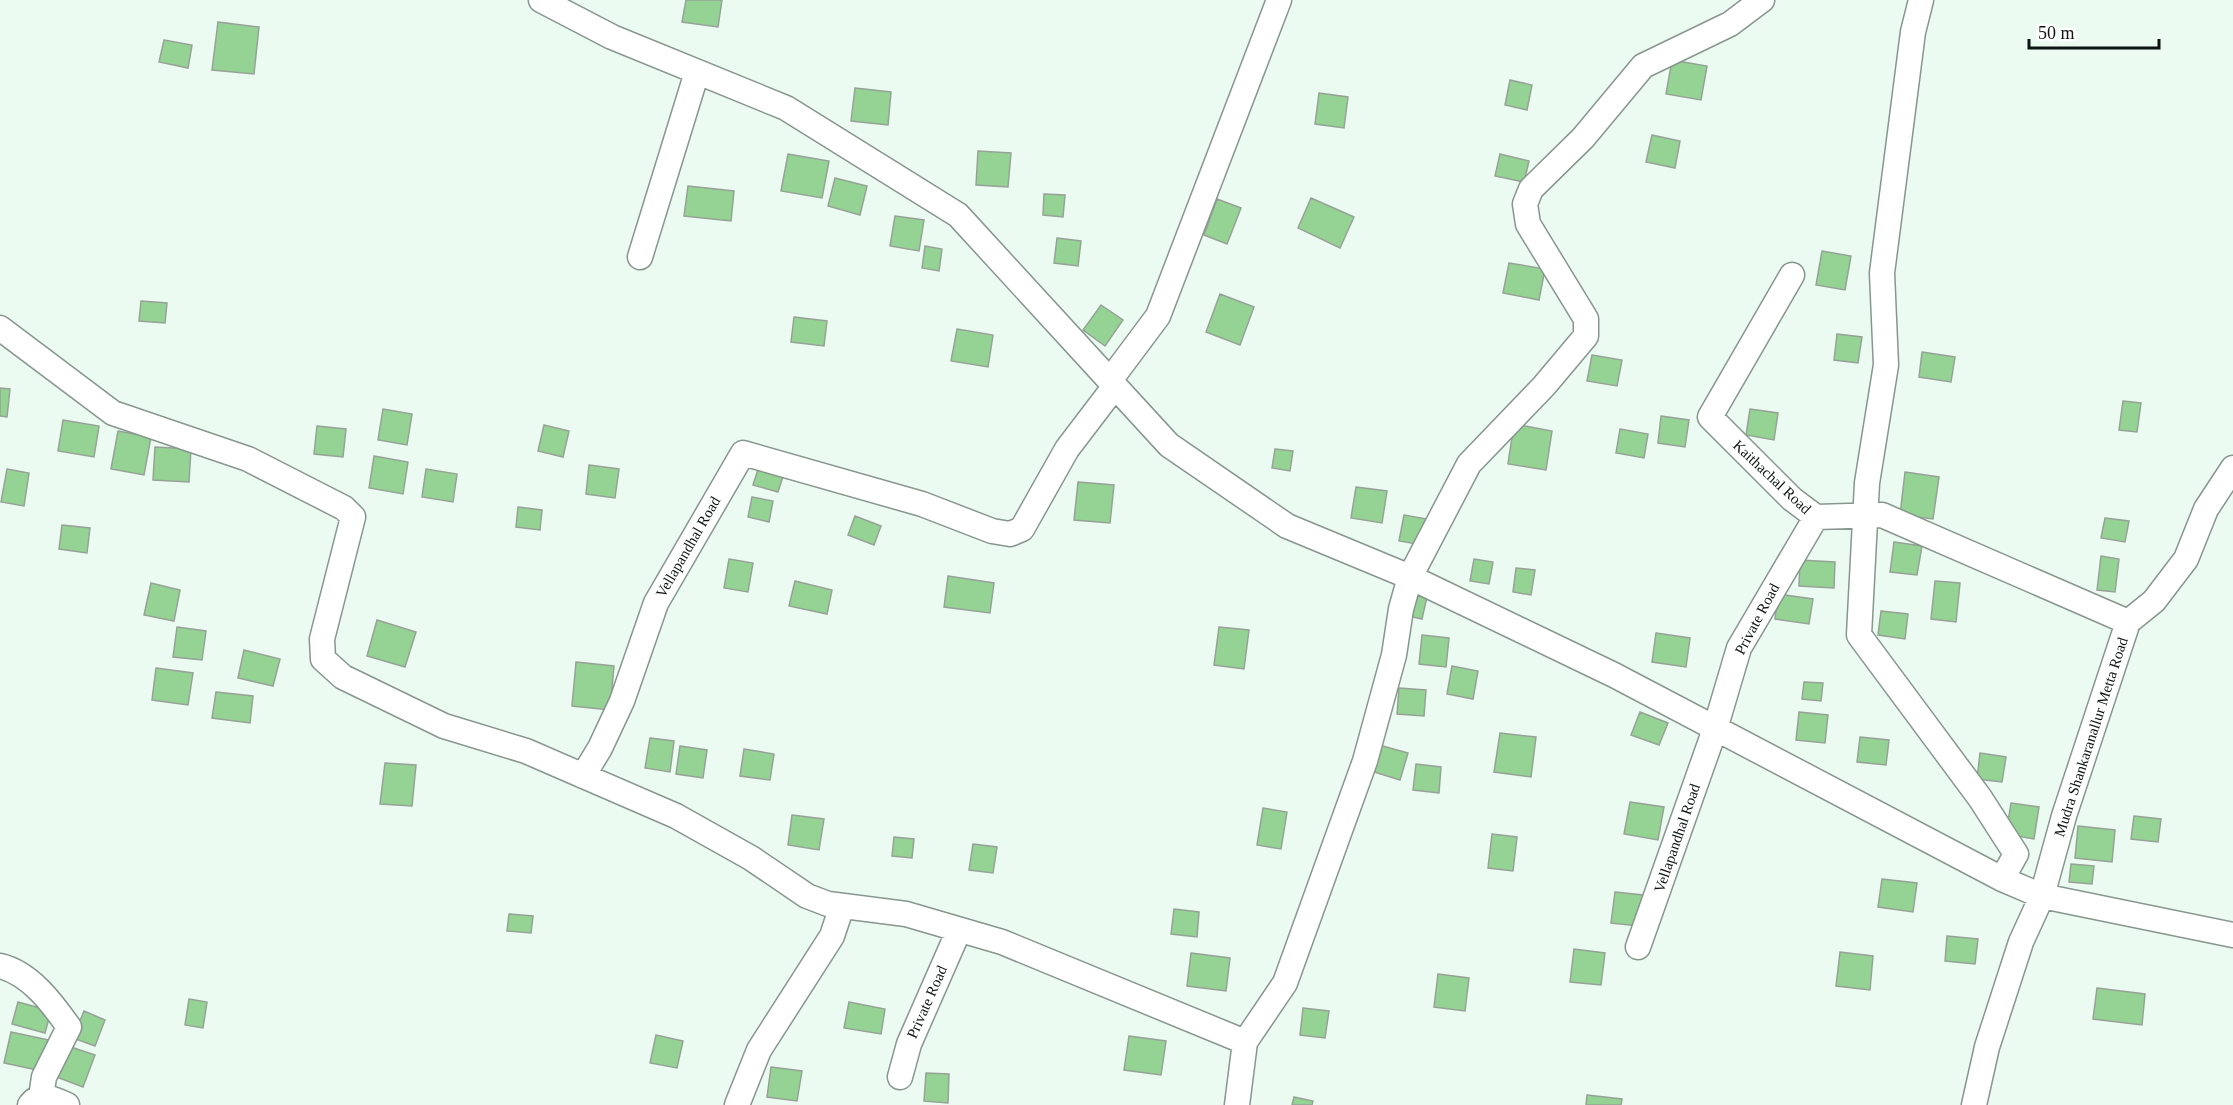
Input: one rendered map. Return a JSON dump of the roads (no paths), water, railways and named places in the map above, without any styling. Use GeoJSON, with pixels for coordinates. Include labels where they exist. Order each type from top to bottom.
{"type":"FeatureCollection","features":[{"type":"Feature","properties":{"kind":"street"},"geometry":{"type":"LineString","coordinates":[[541,0],[612,37],[786,108],[958,214],[1169,445],[1287,526],[1410,577],[1614,675],[2002,879],[2042,896],[2233,935]]}},
{"type":"Feature","properties":{"kind":"street"},"geometry":{"type":"LineString","coordinates":[[1113,382],[1158,316],[1279,0]]}},
{"type":"Feature","properties":{"kind":"street"},"geometry":{"type":"LineString","coordinates":[[1237,1105],[1245,1042],[1285,983],[1365,761],[1394,655],[1401,609],[1410,577],[1469,464],[1551,378],[1586,336],[1586,319],[1528,224],[1525,204],[1531,189],[1583,138],[1643,66],[1730,24],[1762,0]]}},
{"type":"Feature","properties":{"kind":"street"},"geometry":{"type":"LineString","coordinates":[[1921,0],[1913,32],[1882,273],[1886,365],[1867,483],[1859,635],[1980,798],[2016,854],[2002,879]]}},
{"type":"Feature","properties":{"kind":"street"},"geometry":{"type":"LineString","coordinates":[[640,257],[697,72]]}},
{"type":"Feature","properties":{"kind":"street","name":"Kaithachal Road"},"geometry":{"type":"LineString","coordinates":[[1792,275],[1710,417],[1792,499],[1816,517],[1882,515],[2128,622]]}},
{"type":"Feature","properties":{"kind":"street"},"geometry":{"type":"LineString","coordinates":[[0,328],[113,413],[248,459],[344,508],[353,517],[322,639],[323,659],[343,677],[444,726],[526,751],[676,816],[751,858],[807,896],[842,906],[906,914],[1002,942],[1245,1042]]}},
{"type":"Feature","properties":{"kind":"street","name":"Vellapandhal Road"},"geometry":{"type":"LineString","coordinates":[[583,776],[600,748],[622,701],[656,603],[743,453],[922,504],[993,531],[1010,534],[1022,529],[1067,449],[1113,382]]}},
{"type":"Feature","properties":{"kind":"street","name":"Mudra Shankaranallur Metta Road"},"geometry":{"type":"LineString","coordinates":[[1974,1105],[1987,1047],[2007,984],[2021,942],[2042,896],[2064,816],[2128,622],[2154,601],[2186,560],[2206,509],[2233,468]]}},
{"type":"Feature","properties":{"kind":"street","name":"Private Road"},"geometry":{"type":"LineString","coordinates":[[1715,729],[1739,648],[1816,517]]}},
{"type":"Feature","properties":{"kind":"street","name":"Vellapandhal Road"},"geometry":{"type":"LineString","coordinates":[[1638,947],[1715,729]]}},
{"type":"Feature","properties":{"kind":"street"},"geometry":{"type":"LineString","coordinates":[[737,1105],[759,1050],[832,936],[842,906]]}},
{"type":"Feature","properties":{"kind":"street","name":"Private Road"},"geometry":{"type":"LineString","coordinates":[[900,1077],[909,1044],[959,930]]}},
{"type":"Feature","properties":{"kind":"street"},"geometry":{"type":"LineString","coordinates":[[0,966],[26,978],[56,1008],[69,1027],[44,1077],[35,1101],[67,1105]]}}]}
